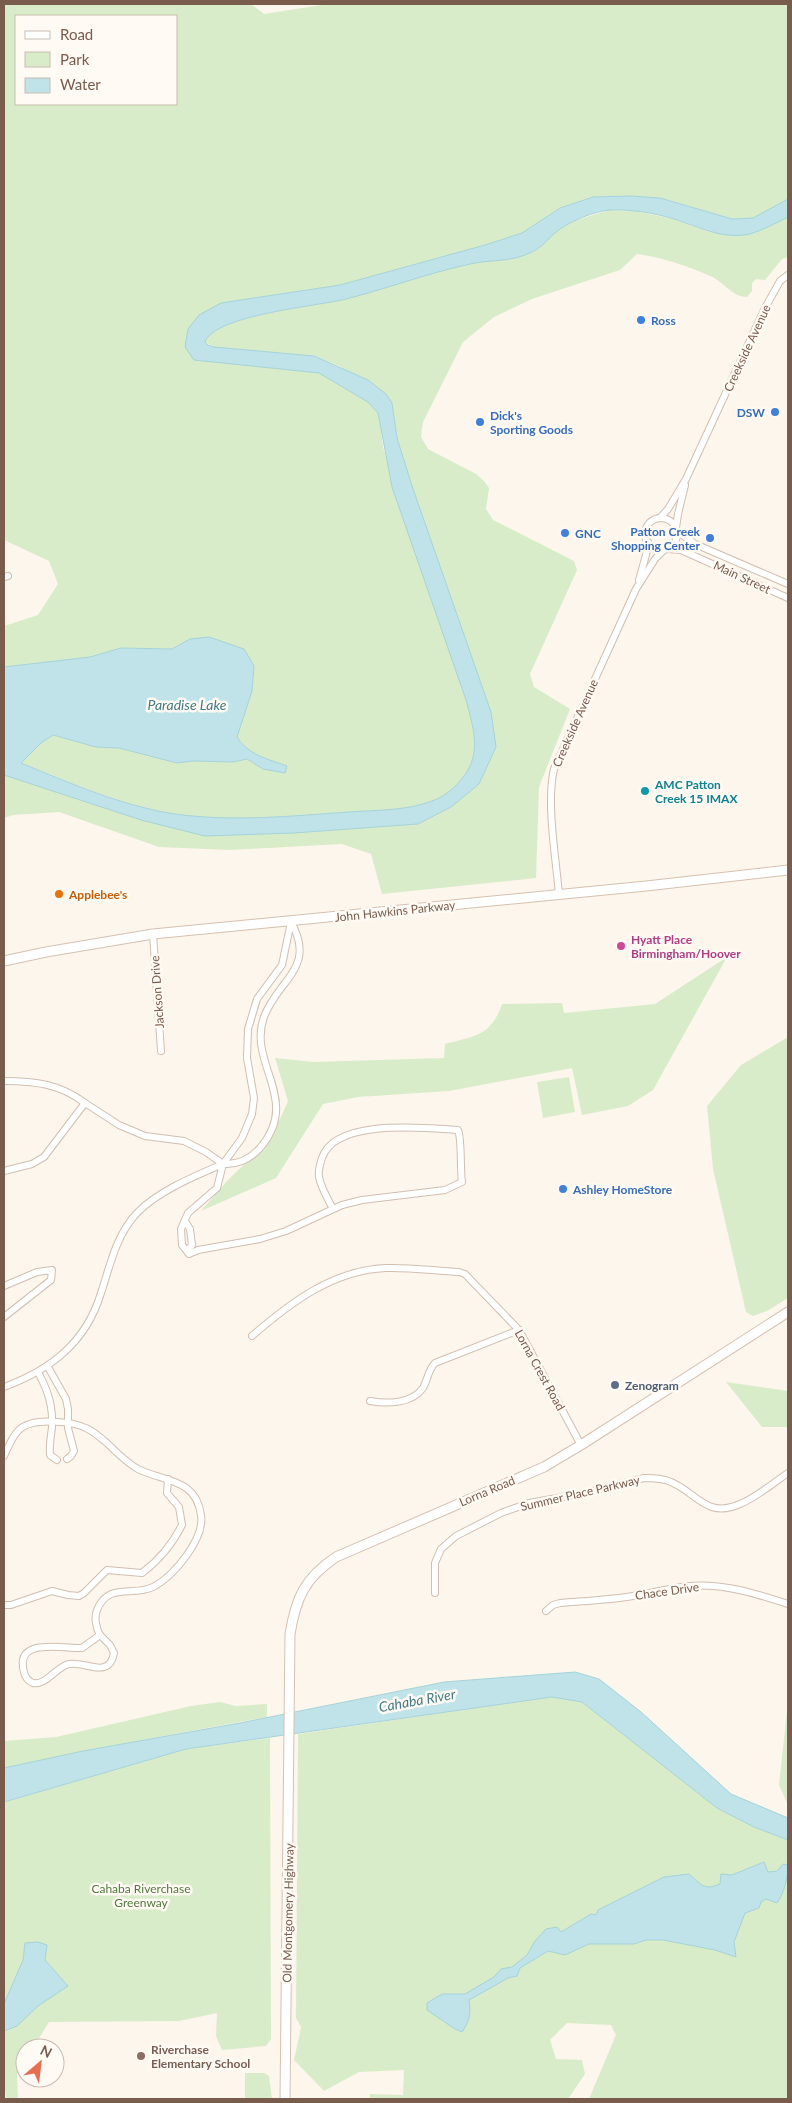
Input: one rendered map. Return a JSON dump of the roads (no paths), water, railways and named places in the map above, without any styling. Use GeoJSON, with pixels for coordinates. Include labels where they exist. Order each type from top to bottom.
{"type":"FeatureCollection","features":[{"type":"Feature","properties":{"kind":"street","name":"Creekside Avenue"},"geometry":{"type":"LineString","coordinates":[[636,589],[646,555],[648,542],[645,536],[647,527],[652,520],[660,518],[668,509],[686,479],[765,308],[780,281],[788,274]]}},
{"type":"Feature","properties":{"kind":"street","name":"Creekside Avenue"},"geometry":{"type":"LineString","coordinates":[[559,895],[552,825],[552,780],[554,768],[636,589],[655,559],[676,541],[678,514],[686,479]]}},
{"type":"Feature","properties":{"kind":"street"},"geometry":{"type":"LineString","coordinates":[[660,518],[670,520],[677,529]]}},
{"type":"Feature","properties":{"kind":"street","name":"Main Street"},"geometry":{"type":"LineString","coordinates":[[677,529],[695,544],[788,584]]}},
{"type":"Feature","properties":{"kind":"street"},"geometry":{"type":"LineString","coordinates":[[648,542],[654,548],[666,549]]}},
{"type":"Feature","properties":{"kind":"street","name":"Main Street"},"geometry":{"type":"LineString","coordinates":[[666,549],[681,550],[788,598]]}},
{"type":"Feature","properties":{"kind":"street","name":"John Hawkins Parkway"},"geometry":{"type":"LineString","coordinates":[[4,961],[153,934],[559,895],[788,870]]}},
{"type":"Feature","properties":{"kind":"street"},"geometry":{"type":"LineString","coordinates":[[291,922],[282,965],[257,999],[248,1029],[247,1058],[254,1098],[252,1114],[242,1138],[222,1164],[217,1188],[188,1213],[185,1221],[190,1229],[192,1245],[188,1251],[189,1254],[198,1250],[260,1239],[286,1231],[333,1209],[362,1200],[445,1190],[462,1182],[459,1157],[460,1136],[458,1130],[368,1129],[346,1135],[325,1150],[319,1169],[319,1177],[333,1209]]}},
{"type":"Feature","properties":{"kind":"street"},"geometry":{"type":"LineString","coordinates":[[4,1388],[22,1382],[48,1367],[67,1351],[87,1324],[100,1296],[113,1252],[136,1214],[193,1176],[222,1164],[233,1164],[252,1156],[262,1146],[275,1120],[276,1099],[263,1052],[263,1018],[271,1002],[297,967],[299,940],[291,922]]}},
{"type":"Feature","properties":{"kind":"street","name":"Jackson Drive"},"geometry":{"type":"LineString","coordinates":[[153,934],[161,1051]]}},
{"type":"Feature","properties":{"kind":"street"},"geometry":{"type":"LineString","coordinates":[[4,1081],[41,1082],[61,1088],[120,1125],[145,1136],[184,1141],[206,1152],[222,1164]]}},
{"type":"Feature","properties":{"kind":"street"},"geometry":{"type":"LineString","coordinates":[[4,1170],[32,1164],[44,1157],[85,1103]]}},
{"type":"Feature","properties":{"kind":"street","name":"Lorna Crest Road"},"geometry":{"type":"LineString","coordinates":[[252,1336],[283,1309],[308,1292],[343,1276],[385,1268],[459,1272],[465,1274],[519,1330],[581,1445]]}},
{"type":"Feature","properties":{"kind":"street"},"geometry":{"type":"LineString","coordinates":[[4,1286],[37,1272],[52,1270],[51,1280],[4,1317]]}},
{"type":"Feature","properties":{"kind":"street","name":"Lorna Road"},"geometry":{"type":"LineString","coordinates":[[289,1727],[290,1634],[294,1607],[304,1587],[324,1565],[336,1557],[370,1541],[544,1466],[581,1445],[788,1312]]}},
{"type":"Feature","properties":{"kind":"street"},"geometry":{"type":"LineString","coordinates":[[370,1401],[397,1402],[408,1398],[422,1388],[427,1374],[435,1363],[519,1330]]}},
{"type":"Feature","properties":{"kind":"street"},"geometry":{"type":"LineString","coordinates":[[48,1367],[66,1399],[68,1423],[74,1451],[66,1459]]}},
{"type":"Feature","properties":{"kind":"street"},"geometry":{"type":"LineString","coordinates":[[38,1372],[51,1400],[52,1422],[49,1450],[50,1455],[57,1460]]}},
{"type":"Feature","properties":{"kind":"street"},"geometry":{"type":"LineString","coordinates":[[4,1456],[17,1431],[22,1427],[32,1423],[68,1423],[87,1428],[137,1469],[168,1479],[187,1489],[194,1496],[199,1507],[202,1525],[196,1542],[190,1551],[159,1584],[144,1590],[112,1593],[105,1598],[96,1612],[96,1625],[100,1635],[110,1645],[114,1653],[111,1661],[107,1665],[97,1668],[83,1664],[66,1664],[42,1682],[37,1683],[32,1683],[25,1676],[23,1669],[24,1658],[27,1653],[52,1645],[82,1648],[100,1635]]}},
{"type":"Feature","properties":{"kind":"street","name":"Summer Place Parkway"},"geometry":{"type":"LineString","coordinates":[[435,1593],[435,1563],[447,1542],[515,1507],[548,1498],[586,1493],[644,1478],[654,1478],[672,1482],[708,1506],[725,1508],[741,1504],[788,1473]]}},
{"type":"Feature","properties":{"kind":"street"},"geometry":{"type":"LineString","coordinates":[[4,1605],[11,1605],[52,1591],[68,1596],[79,1596],[107,1570],[142,1573],[149,1568],[165,1551],[182,1525],[180,1507],[167,1493],[168,1479]]}},
{"type":"Feature","properties":{"kind":"street","name":"Chace Drive"},"geometry":{"type":"LineString","coordinates":[[546,1611],[553,1605],[560,1603],[631,1596],[680,1586],[712,1585],[742,1590],[788,1604]]}},
{"type":"Feature","properties":{"kind":"street","name":"Old Montgomery Highway"},"geometry":{"type":"LineString","coordinates":[[285,2099],[289,1727]]}},
{"type":"Feature","properties":{"kind":"water","name":"Paradise Lake"},"geometry":{"type":"Polygon","coordinates":[[[631,196],[660,198],[732,219],[753,218],[788,199],[788,217],[750,234],[730,235],[711,232],[650,213],[626,210],[597,212],[567,225],[532,252],[516,258],[474,263],[346,299],[246,318],[213,333],[205,342],[214,347],[314,356],[368,380],[386,394],[392,403],[397,438],[412,486],[491,712],[496,747],[479,784],[451,807],[418,824],[294,833],[205,836],[141,820],[4,775],[4,667],[90,657],[121,648],[172,649],[190,639],[209,637],[244,649],[254,666],[252,691],[237,737],[253,752],[287,766],[285,773],[263,769],[247,759],[233,762],[192,761],[177,763],[119,748],[96,747],[53,735],[41,743],[21,763],[116,800],[175,814],[219,818],[284,816],[401,808],[436,799],[454,788],[470,767],[473,758],[473,730],[466,700],[392,487],[378,413],[368,402],[319,373],[194,360],[185,347],[188,329],[199,315],[221,303],[340,285],[522,233],[560,208],[593,197],[631,196]]]}},
{"type":"Feature","properties":{"kind":"water","name":"Cahaba River"},"geometry":{"type":"Polygon","coordinates":[[[575,1672],[599,1679],[641,1712],[731,1794],[788,1818],[788,1840],[754,1827],[717,1808],[582,1702],[552,1697],[186,1749],[4,1802],[4,1768],[83,1751],[240,1723],[444,1682],[575,1672]]]}},
{"type":"Feature","properties":{"kind":"water"},"geometry":{"type":"Polygon","coordinates":[[[764,1862],[768,1872],[777,1871],[783,1864],[788,1865],[785,1885],[777,1903],[766,1899],[761,1902],[759,1908],[745,1913],[734,1942],[736,1957],[715,1950],[663,1940],[646,1940],[634,1944],[589,1944],[565,1955],[548,1951],[520,1968],[517,1976],[508,1978],[469,2000],[469,2017],[462,2032],[427,2010],[427,2003],[442,1994],[465,1994],[494,1977],[501,1969],[512,1967],[527,1955],[535,1941],[546,1929],[557,1927],[561,1932],[591,1914],[596,1915],[598,1910],[664,1877],[689,1874],[706,1887],[710,1887],[720,1884],[721,1874],[732,1875],[764,1862]]]}},
{"type":"Feature","properties":{"kind":"water"},"geometry":{"type":"Polygon","coordinates":[[[38,1942],[47,1945],[45,1960],[68,1986],[38,2006],[17,2026],[4,2031],[4,2004],[23,1960],[25,1943],[38,1942]]]}},
{"type":"Feature","properties":{"kind":"place","name":"Ross"},"geometry":{"type":"Point","coordinates":[641,320]}},
{"type":"Feature","properties":{"kind":"place","name":"DSW"},"geometry":{"type":"Point","coordinates":[775,412]}},
{"type":"Feature","properties":{"kind":"place","name":"Dick's Sporting Goods"},"geometry":{"type":"Point","coordinates":[480,422]}},
{"type":"Feature","properties":{"kind":"place","name":"GNC"},"geometry":{"type":"Point","coordinates":[565,533]}},
{"type":"Feature","properties":{"kind":"place","name":"Patton Creek Shopping Center"},"geometry":{"type":"Point","coordinates":[710,538]}},
{"type":"Feature","properties":{"kind":"place","name":"AMC Patton Creek 15 IMAX"},"geometry":{"type":"Point","coordinates":[645,791]}},
{"type":"Feature","properties":{"kind":"place","name":"Applebee's"},"geometry":{"type":"Point","coordinates":[59,894]}},
{"type":"Feature","properties":{"kind":"place","name":"Hyatt Place Birmingham/Hoover"},"geometry":{"type":"Point","coordinates":[621,946]}},
{"type":"Feature","properties":{"kind":"place","name":"Ashley HomeStore"},"geometry":{"type":"Point","coordinates":[563,1189]}},
{"type":"Feature","properties":{"kind":"place","name":"Zenogram"},"geometry":{"type":"Point","coordinates":[615,1385]}},
{"type":"Feature","properties":{"kind":"place","name":"Riverchase Elementary School"},"geometry":{"type":"Point","coordinates":[141,2056]}},
{"type":"Feature","properties":{"kind":"park label","name":"Cahaba Riverchase Greenway"},"geometry":{"type":"Point","coordinates":[141,1895]}}]}
